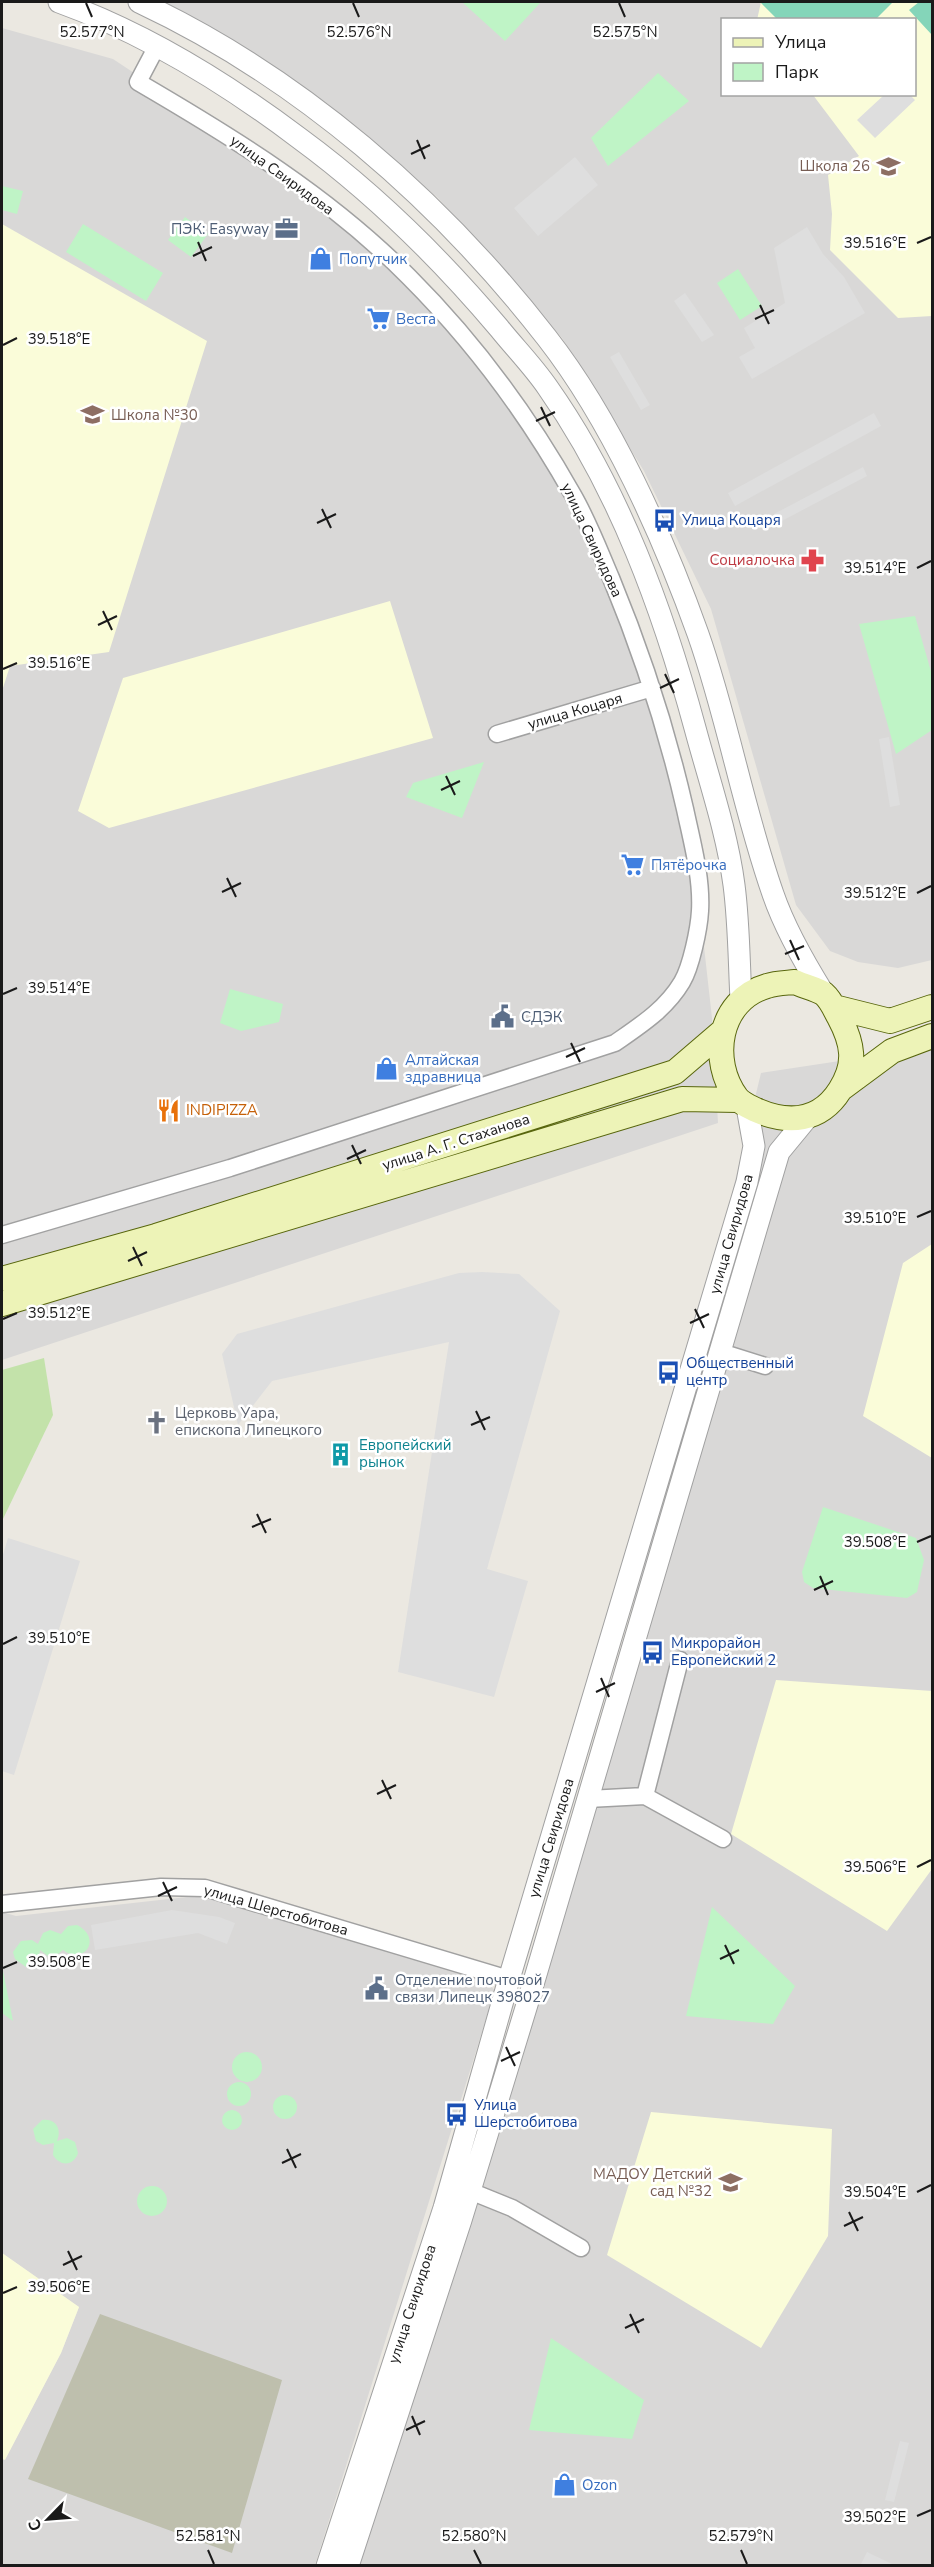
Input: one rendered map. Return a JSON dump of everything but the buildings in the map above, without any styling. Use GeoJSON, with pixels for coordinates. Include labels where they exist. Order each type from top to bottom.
{"type":"FeatureCollection","features":[{"type":"Feature","properties":{"kind":"main road"},"geometry":{"type":"LineString","coordinates":[[933,1007],[890,1021],[829,1001],[795,982],[766,986],[741,1000],[724,1029],[719,1056],[723,1075],[743,1103],[776,1119],[807,1118],[827,1106],[840,1090],[892,1051],[933,1036]]}},
{"type":"Feature","properties":{"kind":"main road"},"geometry":{"type":"LineString","coordinates":[[829,1001],[850,1039],[851,1064],[840,1090]]}},
{"type":"Feature","properties":{"kind":"main road","name":"улица А. Г. Стаханова"},"geometry":{"type":"LineString","coordinates":[[2,1279],[156,1236],[675,1072],[724,1029]]}},
{"type":"Feature","properties":{"kind":"main road","name":"улица А. Г. Стаханова"},"geometry":{"type":"LineString","coordinates":[[2,1304],[682,1099],[743,1103]]}},
{"type":"Feature","properties":{"kind":"street"},"geometry":{"type":"LineString","coordinates":[[59,2],[157,46],[212,77],[265,112],[335,165],[413,233],[477,300],[522,354],[567,418],[617,510],[663,618],[678,663],[718,809],[734,884],[741,1000]]}},
{"type":"Feature","properties":{"kind":"street"},"geometry":{"type":"LineString","coordinates":[[139,2],[264,72],[324,114],[430,208],[479,257],[548,340],[597,414],[668,557],[712,679],[773,894],[795,947],[829,1001]]}},
{"type":"Feature","properties":{"kind":"street","name":"улица Свиридова"},"geometry":{"type":"LineString","coordinates":[[2,1235],[230,1168],[615,1043],[658,1013],[683,980],[700,911],[693,845],[652,688],[624,610],[575,497],[526,417],[470,343],[408,276],[297,182],[242,144],[138,82],[157,46]]}},
{"type":"Feature","properties":{"kind":"street","name":"улица Коцаря"},"geometry":{"type":"LineString","coordinates":[[497,734],[652,688]]}},
{"type":"Feature","properties":{"kind":"street","name":"улица Свиридова"},"geometry":{"type":"LineString","coordinates":[[327,2565],[444,2208],[509,1979],[747,1182],[754,1146],[743,1103]]}},
{"type":"Feature","properties":{"kind":"street","name":"улица Свиридова"},"geometry":{"type":"LineString","coordinates":[[348,2565],[470,2191],[779,1152],[807,1118]]}},
{"type":"Feature","properties":{"kind":"street"},"geometry":{"type":"LineString","coordinates":[[721,1352],[765,1366]]}},
{"type":"Feature","properties":{"kind":"street"},"geometry":{"type":"LineString","coordinates":[[645,1796],[680,1660]]}},
{"type":"Feature","properties":{"kind":"street"},"geometry":{"type":"LineString","coordinates":[[588,1799],[645,1796],[723,1839]]}},
{"type":"Feature","properties":{"kind":"street","name":"улица Шерстобитова"},"geometry":{"type":"LineString","coordinates":[[2,1904],[161,1887],[206,1888],[509,1979]]}},
{"type":"Feature","properties":{"kind":"street"},"geometry":{"type":"LineString","coordinates":[[470,2191],[512,2208],[581,2248]]}},
{"type":"Feature","properties":{"kind":"shaded area"},"geometry":{"type":"Polygon","coordinates":[[[158,2],[932,2],[932,960],[898,968],[858,962],[830,951],[796,905],[711,609],[644,471],[562,338],[438,198],[328,104],[207,26],[158,2]]]}},
{"type":"Feature","properties":{"kind":"shaded area","name":"Школа 26"},"geometry":{"type":"Polygon","coordinates":[[[761,2],[932,2],[932,316],[898,318],[830,250],[832,214],[828,175],[859,156],[814,96],[916,96],[916,18],[757,18],[761,2]]]}},
{"type":"Feature","properties":{"kind":"shaded area"},"geometry":{"type":"Polygon","coordinates":[[[2,28],[113,59],[244,146],[345,220],[443,313],[582,508],[658,705],[700,911],[712,1018],[718,1123],[2,1360],[2,28]]]}},
{"type":"Feature","properties":{"kind":"shaded area"},"geometry":{"type":"Polygon","coordinates":[[[883,96],[911,96],[915,100],[875,138],[857,120],[883,96]]]}},
{"type":"Feature","properties":{"kind":"shaded area"},"geometry":{"type":"Polygon","coordinates":[[[575,157],[598,185],[538,236],[514,208],[575,157]]]}},
{"type":"Feature","properties":{"kind":"shaded area","name":"Школа №30"},"geometry":{"type":"Polygon","coordinates":[[[2,224],[207,341],[109,652],[10,666],[2,691],[2,224]]]}},
{"type":"Feature","properties":{"kind":"shaded area"},"geometry":{"type":"Polygon","coordinates":[[[807,227],[823,254],[844,277],[865,313],[752,379],[739,357],[755,348],[744,328],[785,303],[774,248],[807,227]]]}},
{"type":"Feature","properties":{"kind":"shaded area"},"geometry":{"type":"Polygon","coordinates":[[[685,293],[714,335],[702,342],[674,301],[685,293]]]}},
{"type":"Feature","properties":{"kind":"shaded area"},"geometry":{"type":"Polygon","coordinates":[[[619,352],[650,405],[641,410],[610,357],[619,352]]]}},
{"type":"Feature","properties":{"kind":"shaded area"},"geometry":{"type":"Polygon","coordinates":[[[874,413],[881,426],[735,506],[728,493],[874,413]]]}},
{"type":"Feature","properties":{"kind":"shaded area"},"geometry":{"type":"Polygon","coordinates":[[[863,467],[867,476],[778,523],[774,514],[863,467]]]}},
{"type":"Feature","properties":{"kind":"shaded area"},"geometry":{"type":"Polygon","coordinates":[[[390,601],[433,738],[109,828],[78,811],[123,678],[390,601]]]}},
{"type":"Feature","properties":{"kind":"shaded area"},"geometry":{"type":"Polygon","coordinates":[[[889,737],[900,805],[890,807],[879,739],[889,737]]]}},
{"type":"Feature","properties":{"kind":"shaded area"},"geometry":{"type":"Polygon","coordinates":[[[932,1047],[932,2565],[354,2566],[541,1987],[761,1073],[932,1047]]]}},
{"type":"Feature","properties":{"kind":"shaded area"},"geometry":{"type":"Polygon","coordinates":[[[932,1244],[932,1458],[863,1416],[903,1263],[932,1244]]]}},
{"type":"Feature","properties":{"kind":"shaded area"},"geometry":{"type":"Polygon","coordinates":[[[459,1273],[519,1274],[560,1311],[487,1569],[528,1581],[494,1697],[398,1672],[449,1342],[272,1381],[238,1425],[222,1354],[237,1334],[459,1273]]]}},
{"type":"Feature","properties":{"kind":"shaded area"},"geometry":{"type":"Polygon","coordinates":[[[8,1538],[80,1561],[14,1775],[2,1771],[2,1558],[8,1538]]]}},
{"type":"Feature","properties":{"kind":"shaded area"},"geometry":{"type":"Polygon","coordinates":[[[776,1680],[932,1691],[932,1869],[887,1931],[731,1834],[776,1680]]]}},
{"type":"Feature","properties":{"kind":"shaded area"},"geometry":{"type":"Polygon","coordinates":[[[205,1895],[483,1976],[495,1991],[315,2565],[2,2565],[2,2459],[5,2459],[61,2353],[79,2307],[2,2253],[2,1912],[16,1916],[205,1895]]]}},
{"type":"Feature","properties":{"kind":"shaded area"},"geometry":{"type":"Polygon","coordinates":[[[172,1910],[219,1917],[235,1923],[227,1944],[198,1933],[95,1950],[91,1925],[172,1910]]]}},
{"type":"Feature","properties":{"kind":"shaded area","name":"МАДОУ Детский сад №32"},"geometry":{"type":"Polygon","coordinates":[[[651,2112],[832,2129],[828,2236],[761,2348],[607,2255],[651,2112]]]}},
{"type":"Feature","properties":{"kind":"shaded area"},"geometry":{"type":"Polygon","coordinates":[[[2,2253],[79,2307],[61,2353],[5,2460],[2,2459],[2,2253]]]}},
{"type":"Feature","properties":{"kind":"shaded area"},"geometry":{"type":"Polygon","coordinates":[[[100,2314],[282,2380],[232,2553],[28,2479],[100,2314]]]}},
{"type":"Feature","properties":{"kind":"shaded area"},"geometry":{"type":"Polygon","coordinates":[[[900,2441],[909,2443],[894,2502],[885,2500],[900,2441]]]}},
{"type":"Feature","properties":{"kind":"shaded area"},"geometry":{"type":"Polygon","coordinates":[[[867,2552],[894,2565],[861,2564],[867,2552]]]}},
{"type":"Feature","properties":{"kind":"green space"},"geometry":{"type":"Polygon","coordinates":[[[462,2],[541,2],[505,41],[462,2]]]}},
{"type":"Feature","properties":{"kind":"green space"},"geometry":{"type":"Polygon","coordinates":[[[760,2],[893,2],[877,18],[776,18],[760,2]]]}},
{"type":"Feature","properties":{"kind":"green space"},"geometry":{"type":"Polygon","coordinates":[[[919,2],[932,2],[932,35],[909,10],[919,2]]]}},
{"type":"Feature","properties":{"kind":"green space"},"geometry":{"type":"Polygon","coordinates":[[[658,73],[689,101],[608,166],[591,138],[658,73]]]}},
{"type":"Feature","properties":{"kind":"green space"},"geometry":{"type":"Polygon","coordinates":[[[2,186],[23,191],[17,214],[2,210],[2,186]]]}},
{"type":"Feature","properties":{"kind":"green space"},"geometry":{"type":"Polygon","coordinates":[[[185,217],[208,234],[191,257],[168,240],[185,217]]]}},
{"type":"Feature","properties":{"kind":"green space"},"geometry":{"type":"Polygon","coordinates":[[[83,224],[163,273],[146,301],[66,252],[83,224]]]}},
{"type":"Feature","properties":{"kind":"green space"},"geometry":{"type":"Polygon","coordinates":[[[738,269],[762,306],[740,320],[717,283],[738,269]]]}},
{"type":"Feature","properties":{"kind":"green space"},"geometry":{"type":"Polygon","coordinates":[[[915,616],[932,675],[932,730],[896,754],[859,624],[915,616]]]}},
{"type":"Feature","properties":{"kind":"green space"},"geometry":{"type":"Polygon","coordinates":[[[484,762],[462,818],[406,797],[413,783],[484,762]]]}},
{"type":"Feature","properties":{"kind":"green space"},"geometry":{"type":"Polygon","coordinates":[[[230,989],[283,1004],[279,1022],[241,1031],[220,1023],[230,989]]]}},
{"type":"Feature","properties":{"kind":"green space"},"geometry":{"type":"Polygon","coordinates":[[[44,1358],[53,1415],[2,1521],[2,1370],[44,1358]]]}},
{"type":"Feature","properties":{"kind":"green space"},"geometry":{"type":"Polygon","coordinates":[[[823,1507],[916,1538],[924,1560],[917,1592],[907,1598],[813,1588],[804,1582],[802,1572],[823,1507]]]}},
{"type":"Feature","properties":{"kind":"green space"},"geometry":{"type":"Polygon","coordinates":[[[712,1907],[795,1986],[773,2024],[686,2016],[712,1907]]]}},
{"type":"Feature","properties":{"kind":"green space"},"geometry":{"type":"Polygon","coordinates":[[[77,1925],[85,1930],[89,1937],[90,1943],[84,1953],[71,1954],[63,1950],[58,1954],[48,1956],[40,1950],[39,1959],[26,1967],[15,1959],[13,1952],[21,1941],[32,1940],[38,1944],[43,1933],[50,1930],[61,1934],[68,1926],[77,1925]]]}},
{"type":"Feature","properties":{"kind":"green space"},"geometry":{"type":"Polygon","coordinates":[[[3,1971],[13,2021],[2,2013],[3,1971]]]}},
{"type":"Feature","properties":{"kind":"green space"},"geometry":{"type":"Polygon","coordinates":[[[247,2052],[253,2053],[261,2061],[261,2073],[253,2081],[247,2082],[241,2081],[233,2073],[232,2067],[233,2061],[241,2053],[247,2052]]]}},
{"type":"Feature","properties":{"kind":"green space"},"geometry":{"type":"Polygon","coordinates":[[[239,2082],[244,2083],[250,2089],[250,2099],[244,2105],[239,2106],[234,2105],[228,2099],[227,2094],[228,2089],[234,2083],[239,2082]]]}},
{"type":"Feature","properties":{"kind":"green space"},"geometry":{"type":"Polygon","coordinates":[[[285,2095],[293,2099],[297,2107],[293,2115],[285,2119],[277,2115],[273,2107],[277,2099],[285,2095]]]}},
{"type":"Feature","properties":{"kind":"green space"},"geometry":{"type":"Polygon","coordinates":[[[228,2110],[236,2110],[242,2116],[242,2124],[236,2130],[228,2130],[222,2124],[222,2116],[228,2110]]]}},
{"type":"Feature","properties":{"kind":"green space"},"geometry":{"type":"Polygon","coordinates":[[[42,2120],[51,2121],[57,2125],[59,2132],[57,2141],[67,2138],[75,2142],[78,2153],[70,2163],[59,2162],[56,2159],[53,2155],[54,2143],[43,2145],[36,2141],[33,2129],[42,2120]]]}},
{"type":"Feature","properties":{"kind":"green space"},"geometry":{"type":"Polygon","coordinates":[[[152,2186],[158,2187],[166,2195],[166,2207],[158,2215],[152,2216],[146,2215],[138,2207],[137,2201],[138,2195],[146,2187],[152,2186]]]}},
{"type":"Feature","properties":{"kind":"green space"},"geometry":{"type":"Polygon","coordinates":[[[551,2338],[644,2400],[632,2439],[529,2430],[551,2338]]]}},
{"type":"Feature","properties":{"kind":"place","name":"Школа 26"},"geometry":{"type":"Point","coordinates":[888,166]}},
{"type":"Feature","properties":{"kind":"place","name":"ПЭК: Easyway"},"geometry":{"type":"Point","coordinates":[287,229]}},
{"type":"Feature","properties":{"kind":"place","name":"Попутчик"},"geometry":{"type":"Point","coordinates":[321,259]}},
{"type":"Feature","properties":{"kind":"place","name":"Веста"},"geometry":{"type":"Point","coordinates":[378,319]}},
{"type":"Feature","properties":{"kind":"place","name":"Школа №30"},"geometry":{"type":"Point","coordinates":[93,415]}},
{"type":"Feature","properties":{"kind":"place","name":"Улица Коцаря"},"geometry":{"type":"Point","coordinates":[664,520]}},
{"type":"Feature","properties":{"kind":"place","name":"Социалочка"},"geometry":{"type":"Point","coordinates":[813,560]}},
{"type":"Feature","properties":{"kind":"place","name":"Пятёрочка"},"geometry":{"type":"Point","coordinates":[633,865]}},
{"type":"Feature","properties":{"kind":"place","name":"СДЭК"},"geometry":{"type":"Point","coordinates":[503,1017]}},
{"type":"Feature","properties":{"kind":"place","name":"Алтайская здравница"},"geometry":{"type":"Point","coordinates":[387,1069]}},
{"type":"Feature","properties":{"kind":"place","name":"INDIPIZZA"},"geometry":{"type":"Point","coordinates":[168,1110]}},
{"type":"Feature","properties":{"kind":"place","name":"Общественный центр"},"geometry":{"type":"Point","coordinates":[668,1372]}},
{"type":"Feature","properties":{"kind":"place","name":"Церковь Уара, епископа Липецкого"},"geometry":{"type":"Point","coordinates":[157,1422]}},
{"type":"Feature","properties":{"kind":"place","name":"Европейский рынок"},"geometry":{"type":"Point","coordinates":[341,1454]}},
{"type":"Feature","properties":{"kind":"place","name":"Микрорайон Европейский 2"},"geometry":{"type":"Point","coordinates":[653,1652]}},
{"type":"Feature","properties":{"kind":"place","name":"Отделение почтовой связи Липецк 398027"},"geometry":{"type":"Point","coordinates":[377,1989]}},
{"type":"Feature","properties":{"kind":"place","name":"Улица Шерстобитова"},"geometry":{"type":"Point","coordinates":[456,2114]}},
{"type":"Feature","properties":{"kind":"place","name":"МАДОУ Детский сад №32"},"geometry":{"type":"Point","coordinates":[730,2183]}},
{"type":"Feature","properties":{"kind":"place","name":"Ozon"},"geometry":{"type":"Point","coordinates":[564,2485]}}]}
